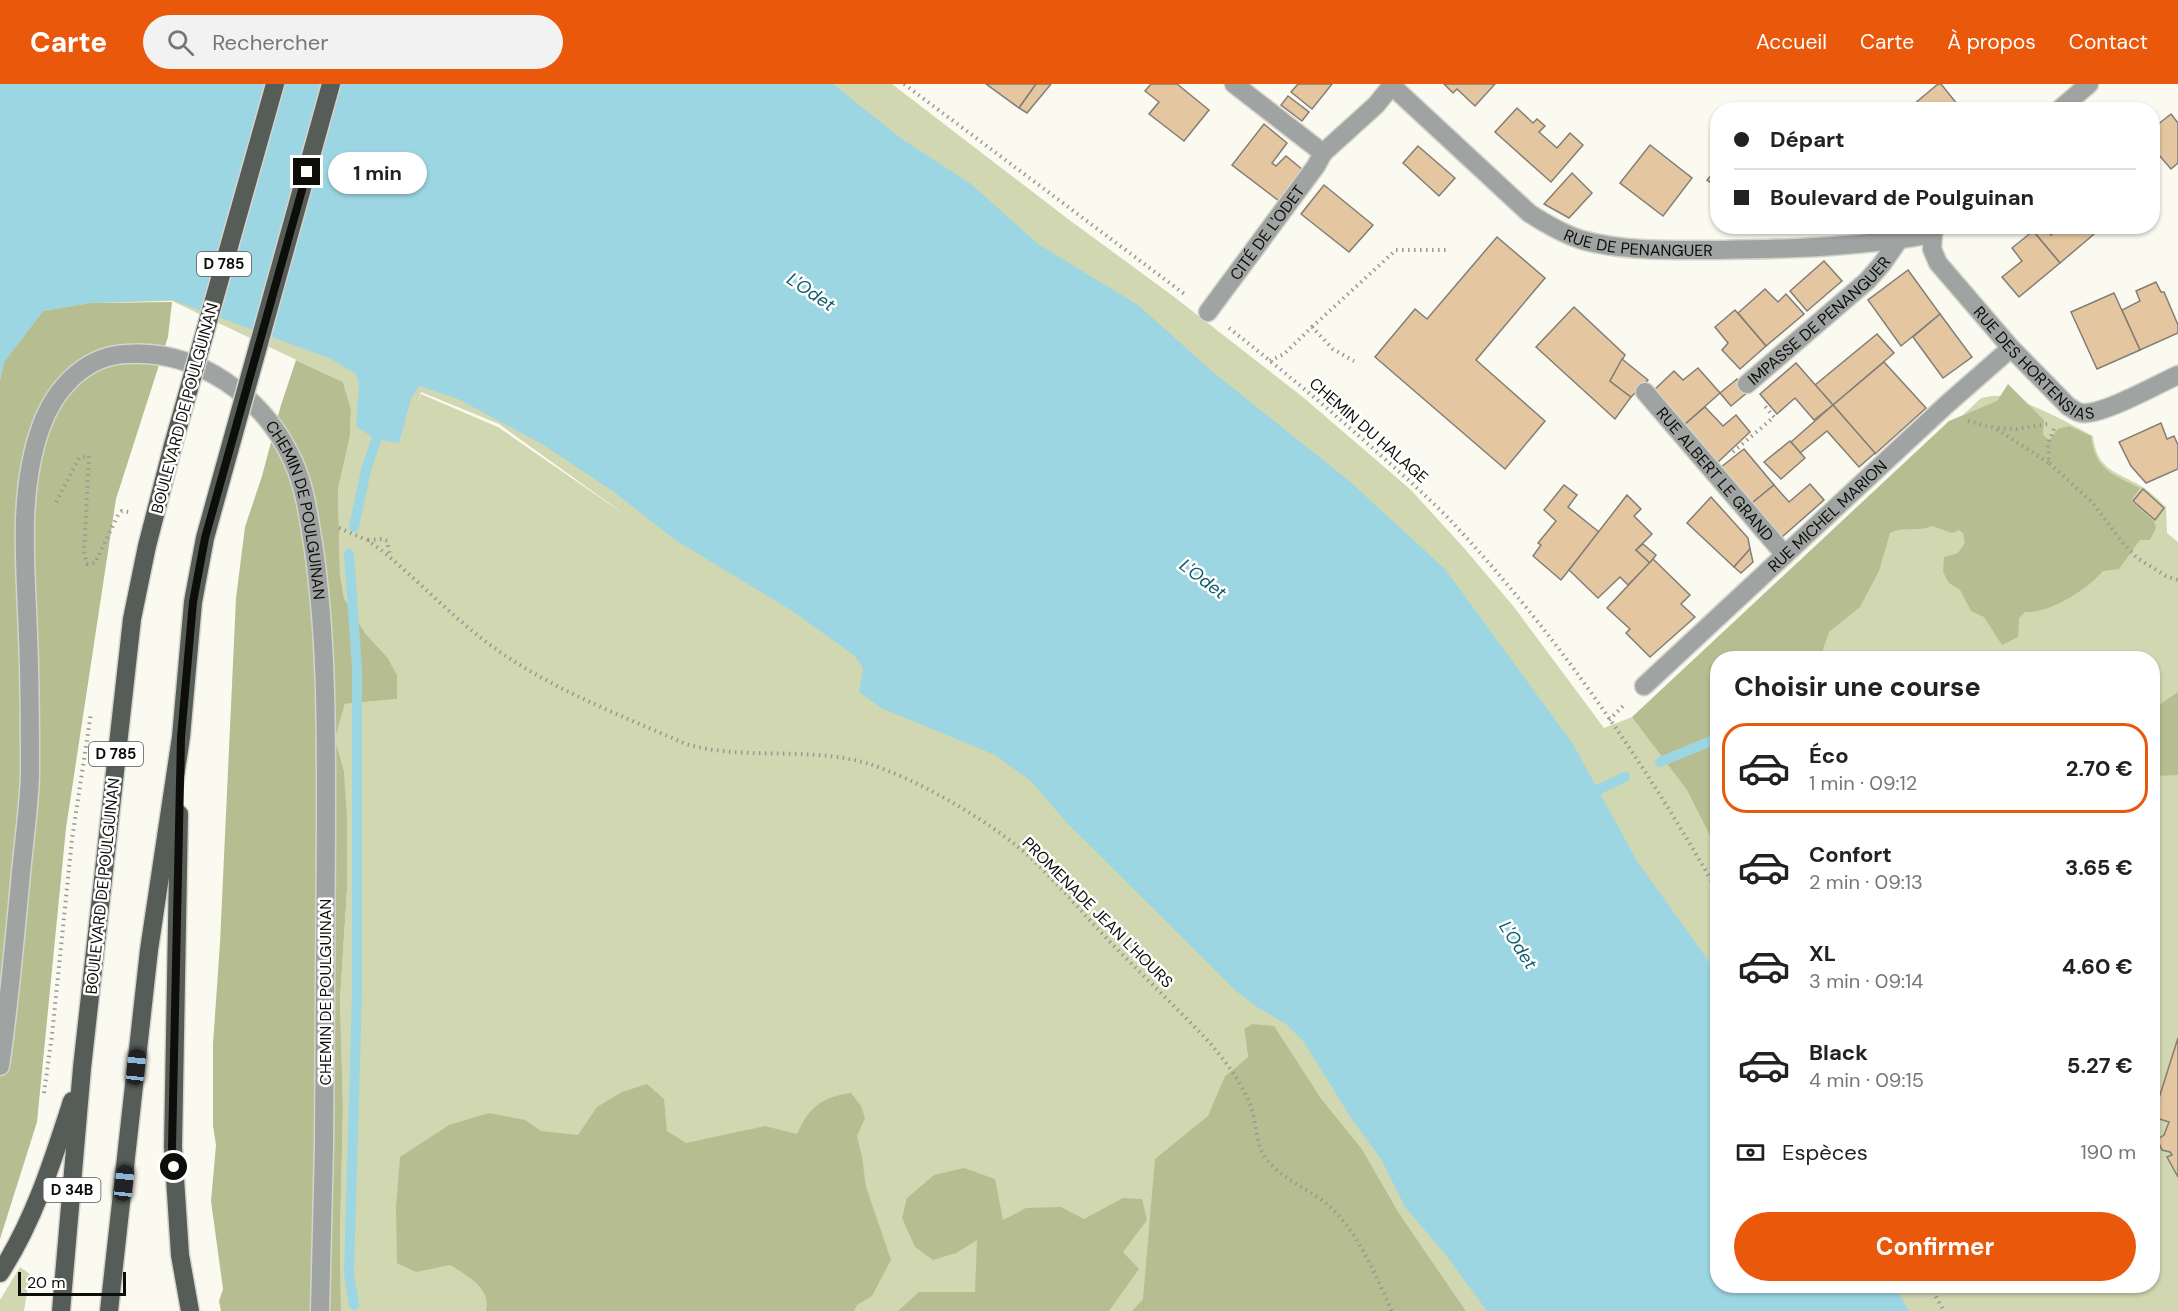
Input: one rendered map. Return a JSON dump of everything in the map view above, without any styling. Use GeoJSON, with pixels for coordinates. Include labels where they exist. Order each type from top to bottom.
{"type":"FeatureCollection","features":[{"type":"Feature","properties":{"kind":"main road","name":"BOULEVARD DE POULGUINAN"},"geometry":{"type":"LineString","coordinates":[[61,1311],[82,1068],[132,619],[147,546],[173,445],[275,84]]}},
{"type":"Feature","properties":{"kind":"main road"},"geometry":{"type":"LineString","coordinates":[[109,1311],[149,950],[181,737],[193,602],[205,538],[331,84]]}},
{"type":"Feature","properties":{"kind":"main road"},"geometry":{"type":"LineString","coordinates":[[181,737],[172,1147],[180,1255],[190,1311]]}},
{"type":"Feature","properties":{"kind":"main road","name":"D 785"},"geometry":{"type":"LineString","coordinates":[[0,1273],[31,1214],[52,1162],[82,1068]]}},
{"type":"Feature","properties":{"kind":"street"},"geometry":{"type":"LineString","coordinates":[[1234,84],[1323,153]]}},
{"type":"Feature","properties":{"kind":"street"},"geometry":{"type":"LineString","coordinates":[[2068,102],[2089,84]]}},
{"type":"Feature","properties":{"kind":"street","name":"CITÉ DE L'ODET"},"geometry":{"type":"LineString","coordinates":[[1208,312],[1317,166],[1323,153],[1376,105],[1392,85]]}},
{"type":"Feature","properties":{"kind":"street","name":"RUE DE PENANGUER"},"geometry":{"type":"LineString","coordinates":[[1392,85],[1529,213],[1546,225],[1582,240],[1622,248],[1780,249],[1898,241],[1921,234]]}},
{"type":"Feature","properties":{"kind":"street","name":"RUE DES HORTENSIAS"},"geometry":{"type":"LineString","coordinates":[[1934,234],[1932,249],[1938,263],[2011,348],[2068,406],[2080,413],[2102,409],[2178,375]]}},
{"type":"Feature","properties":{"kind":"street","name":"IMPASSE DE PENANGUER"},"geometry":{"type":"LineString","coordinates":[[1747,384],[1867,282],[1898,241]]}},
{"type":"Feature","properties":{"kind":"street","name":"RUE MICHEL MARION"},"geometry":{"type":"LineString","coordinates":[[1644,686],[1946,405],[2011,348]]}},
{"type":"Feature","properties":{"kind":"street","name":"CHEMIN DE POULGUINAN"},"geometry":{"type":"LineString","coordinates":[[0,1066],[30,781],[30,671],[25,538],[30,467],[40,428],[67,382],[76,373],[97,362],[121,354],[145,354],[183,361],[206,369],[227,381],[269,422],[293,461],[301,483],[309,522],[324,633],[327,704],[325,1084],[320,1311]]}},
{"type":"Feature","properties":{"kind":"street","name":"RUE ALBERT LE GRAND"},"geometry":{"type":"LineString","coordinates":[[1645,392],[1785,555]]}},
{"type":"Feature","properties":{"kind":"path","name":"CHEMIN DU HALAGE"},"geometry":{"type":"LineString","coordinates":[[904,84],[1208,312],[1270,361],[1413,484],[1450,521],[1513,593],[1564,658],[1665,804],[1710,879]]}},
{"type":"Feature","properties":{"kind":"path"},"geometry":{"type":"LineString","coordinates":[[1270,361],[1284,354],[1396,250],[1446,250]]}},
{"type":"Feature","properties":{"kind":"path"},"geometry":{"type":"LineString","coordinates":[[1312,327],[1334,348],[1354,362]]}},
{"type":"Feature","properties":{"kind":"path","name":"IMPASSE DE PENANGUER"},"geometry":{"type":"LineString","coordinates":[[1712,470],[1774,417],[1747,384]]}},
{"type":"Feature","properties":{"kind":"path"},"geometry":{"type":"LineString","coordinates":[[1946,405],[1956,415],[1967,421],[1995,428],[2022,428],[2057,423],[2048,443],[2049,463]]}},
{"type":"Feature","properties":{"kind":"path"},"geometry":{"type":"LineString","coordinates":[[1995,428],[2017,440],[2049,463],[2092,502],[2137,558],[2166,576],[2178,580]]}},
{"type":"Feature","properties":{"kind":"path"},"geometry":{"type":"LineString","coordinates":[[25,538],[47,519],[79,458],[89,456],[84,552],[87,564],[95,563],[122,511],[130,512],[128,521]]}},
{"type":"Feature","properties":{"kind":"path","name":"PROMENADE JEAN L'HOURS"},"geometry":{"type":"LineString","coordinates":[[309,522],[343,529],[367,540],[390,557],[493,647],[521,665],[595,704],[700,748],[733,753],[828,756],[865,763],[909,781],[961,809],[1015,845],[1033,860],[1210,1043],[1248,1100],[1256,1121],[1259,1145],[1266,1159],[1287,1179],[1328,1204],[1348,1225],[1392,1311]]}},
{"type":"Feature","properties":{"kind":"path"},"geometry":{"type":"LineString","coordinates":[[367,540],[387,541],[390,557]]}},
{"type":"Feature","properties":{"kind":"path"},"geometry":{"type":"LineString","coordinates":[[43,1100],[72,839],[91,710]]}},
{"type":"Feature","properties":{"kind":"path"},"geometry":{"type":"LineString","coordinates":[[1934,1293],[1944,1311]]}},
{"type":"Feature","properties":{"kind":"green space"},"geometry":{"type":"Polygon","coordinates":[[[0,84],[421,139],[1606,1311],[1466,1311],[1399,1213],[1362,1149],[1320,1097],[1244,1029],[1248,1057],[1225,1076],[1144,1299],[1132,1311],[341,1311],[343,1108],[340,1000],[347,890],[344,771],[335,739],[345,704],[397,699],[397,675],[388,658],[365,633],[344,598],[340,575],[338,489],[350,436],[351,409],[343,382],[172,301],[90,303],[4,362],[0,380],[0,84]],[[421,392],[417,405],[421,394],[498,427],[631,519],[499,424],[421,392]]]}},
{"type":"Feature","properties":{"kind":"green space"},"geometry":{"type":"Polygon","coordinates":[[[667,84],[892,84],[1304,398],[1411,490],[1514,607],[1604,728],[1632,717],[1649,714],[1710,656],[1710,1108],[667,84]]]}},
{"type":"Feature","properties":{"kind":"green space"},"geometry":{"type":"Polygon","coordinates":[[[172,302],[168,337],[116,499],[66,828],[37,1122],[0,1239],[0,380],[4,362],[43,311],[90,303],[172,302]]]}},
{"type":"Feature","properties":{"kind":"green space"},"geometry":{"type":"Polygon","coordinates":[[[296,360],[343,382],[351,409],[350,436],[338,489],[340,575],[344,598],[365,633],[388,658],[397,675],[397,699],[345,704],[335,739],[344,771],[347,818],[347,890],[340,1000],[343,1108],[341,1311],[221,1311],[219,1301],[223,1289],[211,1201],[216,1145],[213,1126],[213,1044],[236,598],[245,527],[296,360]]]}},
{"type":"Feature","properties":{"kind":"green space"},"geometry":{"type":"Polygon","coordinates":[[[2008,384],[2044,420],[2043,435],[2049,440],[2058,429],[2069,426],[2091,436],[2096,456],[2106,470],[2140,488],[2131,501],[2154,521],[2156,528],[2150,540],[2140,540],[2119,569],[2103,571],[2088,585],[2067,599],[2045,609],[2025,612],[2019,618],[2018,637],[2002,645],[1984,617],[1971,611],[1960,590],[1949,583],[1943,572],[1944,557],[1958,553],[1965,543],[1963,533],[1959,530],[1952,533],[1932,526],[1895,531],[1890,533],[1879,571],[1860,607],[1829,632],[1822,651],[1710,651],[1710,835],[1687,790],[1632,717],[1949,421],[1997,401],[2008,384]]]}},
{"type":"Feature","properties":{"kind":"green space"},"geometry":{"type":"Polygon","coordinates":[[[1998,396],[2010,398],[2047,412],[2093,436],[2095,447],[2103,463],[2115,473],[2144,488],[2166,507],[2167,533],[2178,542],[2178,1311],[1842,1311],[1833,1293],[2160,1293],[2160,651],[1715,651],[1981,398],[1998,396]]]}},
{"type":"Feature","properties":{"kind":"green space"},"geometry":{"type":"Polygon","coordinates":[[[2178,692],[2178,775],[2160,776],[2160,704],[2178,692]]]}},
{"type":"Feature","properties":{"kind":"green space"},"geometry":{"type":"Polygon","coordinates":[[[1252,1024],[1274,1026],[1320,1097],[1362,1149],[1399,1213],[1466,1311],[1132,1311],[1143,1299],[1155,1159],[1208,1116],[1225,1076],[1248,1057],[1244,1029],[1252,1024]]]}},
{"type":"Feature","properties":{"kind":"green space"},"geometry":{"type":"Polygon","coordinates":[[[647,1084],[664,1099],[667,1131],[686,1143],[765,1126],[797,1134],[806,1117],[818,1105],[832,1097],[851,1093],[861,1106],[865,1118],[857,1136],[866,1187],[891,1260],[872,1296],[857,1305],[854,1311],[486,1311],[487,1303],[481,1289],[470,1278],[450,1265],[416,1272],[397,1263],[396,1208],[400,1157],[449,1125],[489,1113],[525,1120],[541,1131],[578,1135],[597,1107],[622,1092],[647,1084]]]}},
{"type":"Feature","properties":{"kind":"green space"},"geometry":{"type":"Polygon","coordinates":[[[964,1168],[995,1179],[1003,1220],[1026,1208],[1061,1207],[1084,1219],[1123,1198],[1142,1199],[1147,1220],[1123,1252],[1139,1269],[1109,1311],[898,1311],[919,1292],[975,1292],[977,1240],[956,1253],[933,1260],[915,1247],[902,1218],[907,1198],[934,1175],[964,1168]]]}},
{"type":"Feature","properties":{"kind":"green space"},"geometry":{"type":"Polygon","coordinates":[[[20,1267],[30,1274],[24,1311],[0,1311],[0,1300],[20,1267]]]}},
{"type":"Feature","properties":{"kind":"water","name":"L'Odet"},"geometry":{"type":"Polygon","coordinates":[[[0,84],[833,84],[902,139],[971,184],[1038,244],[1138,305],[1214,373],[1347,479],[1445,569],[1573,744],[1637,861],[1710,964],[1710,1293],[1899,1293],[1909,1311],[1487,1311],[1445,1254],[1405,1207],[1381,1159],[1351,1118],[1304,1042],[1286,1024],[1236,991],[1066,822],[1032,782],[995,755],[881,708],[859,692],[863,668],[855,656],[791,610],[675,540],[614,492],[542,444],[458,399],[419,386],[411,399],[399,443],[375,439],[356,426],[359,384],[356,374],[329,358],[172,300],[90,303],[43,311],[4,362],[0,380],[0,84]]]}},
{"type":"Feature","properties":{"kind":"building"},"geometry":{"type":"Polygon","coordinates":[[[986,84],[1036,84],[1019,108],[986,84]]]}},
{"type":"Feature","properties":{"kind":"building"},"geometry":{"type":"Polygon","coordinates":[[[1036,84],[1051,84],[1027,113],[1019,108],[1036,84]]]}},
{"type":"Feature","properties":{"kind":"building"},"geometry":{"type":"Polygon","coordinates":[[[1151,84],[1177,84],[1209,110],[1184,141],[1149,114],[1159,102],[1145,91],[1151,84]]]}},
{"type":"Feature","properties":{"kind":"building"},"geometry":{"type":"Polygon","coordinates":[[[1298,84],[1332,84],[1312,109],[1291,92],[1298,84]]]}},
{"type":"Feature","properties":{"kind":"building"},"geometry":{"type":"Polygon","coordinates":[[[1444,84],[1495,84],[1475,106],[1457,89],[1453,93],[1444,84]]]}},
{"type":"Feature","properties":{"kind":"building"},"geometry":{"type":"Polygon","coordinates":[[[1941,84],[1956,102],[1917,102],[1941,84]]]}},
{"type":"Feature","properties":{"kind":"building"},"geometry":{"type":"Polygon","coordinates":[[[1288,96],[1309,112],[1302,121],[1281,105],[1288,96]]]}},
{"type":"Feature","properties":{"kind":"building"},"geometry":{"type":"Polygon","coordinates":[[[1517,108],[1533,123],[1537,119],[1545,126],[1539,132],[1557,148],[1570,133],[1583,145],[1551,182],[1495,132],[1517,108]]]}},
{"type":"Feature","properties":{"kind":"building"},"geometry":{"type":"Polygon","coordinates":[[[2171,114],[2178,123],[2178,163],[2171,169],[2160,156],[2160,123],[2171,114]]]}},
{"type":"Feature","properties":{"kind":"building"},"geometry":{"type":"Polygon","coordinates":[[[1264,124],[1287,143],[1272,163],[1276,166],[1286,156],[1303,170],[1279,201],[1232,165],[1264,124]]]}},
{"type":"Feature","properties":{"kind":"building"},"geometry":{"type":"Polygon","coordinates":[[[1650,145],[1692,178],[1663,216],[1620,183],[1650,145]]]}},
{"type":"Feature","properties":{"kind":"building"},"geometry":{"type":"Polygon","coordinates":[[[1418,146],[1455,178],[1439,196],[1403,163],[1418,146]]]}},
{"type":"Feature","properties":{"kind":"building"},"geometry":{"type":"Polygon","coordinates":[[[1572,173],[1592,193],[1569,218],[1544,204],[1572,173]]]}},
{"type":"Feature","properties":{"kind":"building"},"geometry":{"type":"Polygon","coordinates":[[[1324,185],[1373,225],[1349,252],[1301,214],[1324,185]]]}},
{"type":"Feature","properties":{"kind":"building"},"geometry":{"type":"Polygon","coordinates":[[[2029,234],[2036,234],[2060,263],[2019,297],[2002,277],[2022,261],[2012,248],[2029,234]]]}},
{"type":"Feature","properties":{"kind":"building"},"geometry":{"type":"Polygon","coordinates":[[[2036,234],[2094,234],[2060,263],[2036,234]]]}},
{"type":"Feature","properties":{"kind":"building"},"geometry":{"type":"Polygon","coordinates":[[[1497,237],[1545,278],[1476,360],[1545,421],[1505,469],[1375,357],[1415,309],[1427,319],[1497,237]]]}},
{"type":"Feature","properties":{"kind":"building"},"geometry":{"type":"Polygon","coordinates":[[[1824,261],[1842,281],[1807,311],[1790,291],[1824,261]]]}},
{"type":"Feature","properties":{"kind":"building"},"geometry":{"type":"Polygon","coordinates":[[[1908,270],[1940,314],[1901,346],[1868,300],[1908,270]]]}},
{"type":"Feature","properties":{"kind":"building"},"geometry":{"type":"Polygon","coordinates":[[[2156,282],[2161,292],[2164,292],[2178,325],[2178,333],[2140,350],[2122,310],[2140,301],[2136,291],[2156,282]]]}},
{"type":"Feature","properties":{"kind":"building"},"geometry":{"type":"Polygon","coordinates":[[[1765,289],[1778,302],[1786,294],[1804,314],[1766,346],[1738,313],[1765,289]]]}},
{"type":"Feature","properties":{"kind":"building"},"geometry":{"type":"Polygon","coordinates":[[[2114,293],[2140,350],[2097,369],[2071,312],[2114,293]]]}},
{"type":"Feature","properties":{"kind":"building"},"geometry":{"type":"Polygon","coordinates":[[[1574,307],[1625,355],[1610,381],[1631,397],[1615,419],[1536,347],[1574,307]]]}},
{"type":"Feature","properties":{"kind":"building"},"geometry":{"type":"Polygon","coordinates":[[[1735,310],[1766,346],[1740,369],[1722,350],[1728,343],[1715,327],[1735,310]]]}},
{"type":"Feature","properties":{"kind":"building"},"geometry":{"type":"Polygon","coordinates":[[[1940,314],[1972,357],[1943,378],[1913,337],[1940,314]]]}},
{"type":"Feature","properties":{"kind":"building"},"geometry":{"type":"Polygon","coordinates":[[[1877,334],[1894,353],[1833,405],[1815,385],[1877,334]]]}},
{"type":"Feature","properties":{"kind":"building"},"geometry":{"type":"Polygon","coordinates":[[[1622,359],[1648,380],[1631,397],[1610,381],[1622,359]]]}},
{"type":"Feature","properties":{"kind":"building"},"geometry":{"type":"Polygon","coordinates":[[[1884,362],[1926,408],[1875,454],[1833,405],[1884,362]]]}},
{"type":"Feature","properties":{"kind":"building"},"geometry":{"type":"Polygon","coordinates":[[[1796,363],[1833,405],[1814,420],[1795,398],[1777,414],[1760,394],[1796,363]]]}},
{"type":"Feature","properties":{"kind":"building"},"geometry":{"type":"Polygon","coordinates":[[[1698,368],[1720,393],[1684,425],[1654,390],[1674,371],[1683,380],[1698,368]]]}},
{"type":"Feature","properties":{"kind":"building"},"geometry":{"type":"Polygon","coordinates":[[[1737,379],[1748,392],[1731,406],[1720,393],[1737,379]]]}},
{"type":"Feature","properties":{"kind":"building"},"geometry":{"type":"Polygon","coordinates":[[[1833,405],[1875,453],[1859,467],[1827,431],[1800,453],[1791,442],[1833,405]]]}},
{"type":"Feature","properties":{"kind":"building"},"geometry":{"type":"Polygon","coordinates":[[[1705,407],[1723,426],[1736,415],[1750,432],[1717,463],[1684,425],[1705,407]]]}},
{"type":"Feature","properties":{"kind":"building"},"geometry":{"type":"Polygon","coordinates":[[[2161,423],[2167,439],[2174,436],[2178,445],[2178,469],[2146,483],[2131,466],[2119,442],[2161,423]]]}},
{"type":"Feature","properties":{"kind":"building"},"geometry":{"type":"Polygon","coordinates":[[[1790,441],[1805,458],[1781,479],[1764,462],[1790,441]]]}},
{"type":"Feature","properties":{"kind":"building"},"geometry":{"type":"Polygon","coordinates":[[[1744,449],[1774,485],[1752,503],[1721,467],[1744,449]]]}},
{"type":"Feature","properties":{"kind":"building"},"geometry":{"type":"Polygon","coordinates":[[[1810,484],[1824,500],[1782,537],[1752,503],[1774,485],[1789,502],[1810,484]]]}},
{"type":"Feature","properties":{"kind":"building"},"geometry":{"type":"Polygon","coordinates":[[[1564,485],[1577,495],[1568,507],[1599,532],[1561,580],[1533,556],[1541,545],[1538,543],[1556,521],[1544,510],[1564,485]]]}},
{"type":"Feature","properties":{"kind":"building"},"geometry":{"type":"Polygon","coordinates":[[[2143,489],[2164,508],[2155,520],[2133,501],[2143,489]]]}},
{"type":"Feature","properties":{"kind":"building"},"geometry":{"type":"Polygon","coordinates":[[[1627,495],[1641,509],[1634,516],[1652,534],[1636,550],[1650,563],[1628,585],[1620,577],[1598,598],[1569,570],[1627,495]]]}},
{"type":"Feature","properties":{"kind":"building"},"geometry":{"type":"Polygon","coordinates":[[[1711,497],[1748,538],[1750,549],[1734,567],[1687,523],[1711,497]]]}},
{"type":"Feature","properties":{"kind":"building"},"geometry":{"type":"Polygon","coordinates":[[[1643,544],[1656,555],[1650,563],[1636,550],[1643,544]]]}},
{"type":"Feature","properties":{"kind":"building"},"geometry":{"type":"Polygon","coordinates":[[[1750,549],[1753,562],[1741,573],[1734,567],[1750,549]]]}},
{"type":"Feature","properties":{"kind":"building"},"geometry":{"type":"Polygon","coordinates":[[[1653,559],[1690,595],[1681,604],[1695,617],[1650,657],[1626,633],[1630,629],[1607,608],[1653,559]]]}},
{"type":"Feature","properties":{"kind":"building"},"geometry":{"type":"Polygon","coordinates":[[[2178,1038],[2178,1177],[2167,1157],[2172,1155],[2162,1150],[2160,1144],[2160,1138],[2164,1135],[2169,1122],[2160,1119],[2160,1095],[2178,1038]]]}},
{"type":"Feature","properties":{"kind":"waterway"},"geometry":{"type":"LineString","coordinates":[[354,527],[366,470],[381,426]]}},
{"type":"Feature","properties":{"kind":"waterway"},"geometry":{"type":"LineString","coordinates":[[349,554],[357,668],[357,993],[349,1274],[354,1305]]}},
{"type":"Feature","properties":{"kind":"waterway"},"geometry":{"type":"LineString","coordinates":[[1660,762],[1710,741]]}},
{"type":"Feature","properties":{"kind":"waterway"},"geometry":{"type":"LineString","coordinates":[[1587,795],[1625,777]]}},
{"type":"Feature","properties":{"kind":"route"},"geometry":{"type":"LineString","coordinates":[[174,1167],[172,1147],[181,737],[193,602],[205,538],[307,172]]}}]}
